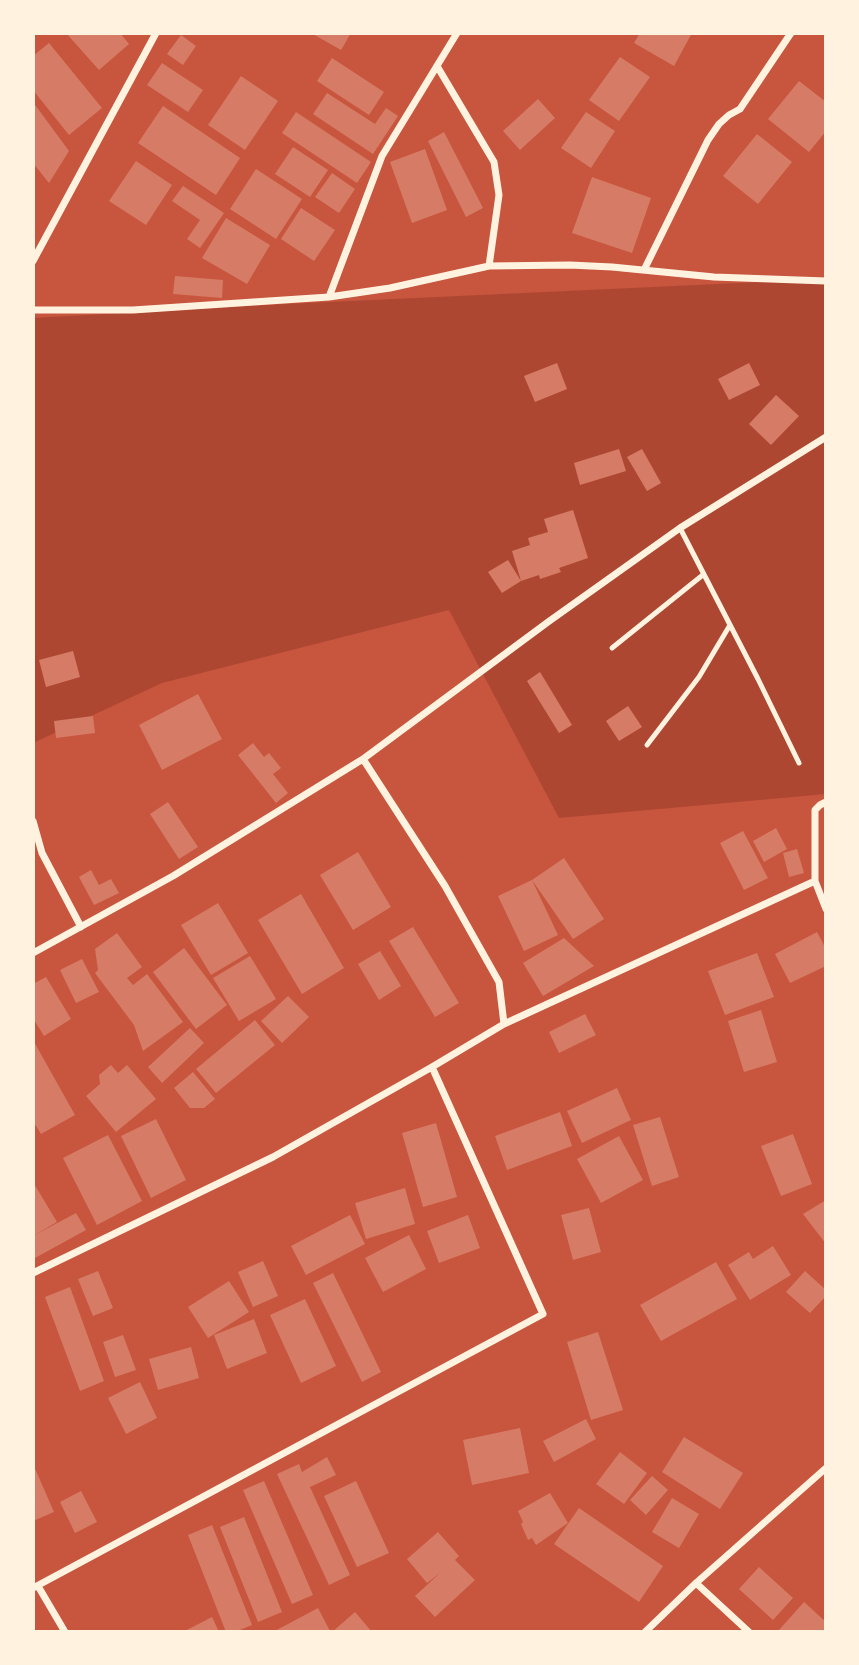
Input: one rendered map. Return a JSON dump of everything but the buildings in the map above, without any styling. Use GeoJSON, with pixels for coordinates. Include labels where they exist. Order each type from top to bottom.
{"type":"FeatureCollection","features":[{"type":"Feature","properties":{"kind":"street"},"geometry":{"type":"LineString","coordinates":[[33,261],[156,33]]}},
{"type":"Feature","properties":{"kind":"street"},"geometry":{"type":"LineString","coordinates":[[329,296],[382,156],[457,33]]}},
{"type":"Feature","properties":{"kind":"street"},"geometry":{"type":"LineString","coordinates":[[644,270],[708,140],[719,124],[740,109],[791,33]]}},
{"type":"Feature","properties":{"kind":"street"},"geometry":{"type":"LineString","coordinates":[[437,66],[494,162],[499,195],[489,266]]}},
{"type":"Feature","properties":{"kind":"street"},"geometry":{"type":"LineString","coordinates":[[33,310],[133,310],[329,296],[390,288],[489,266],[570,265],[714,277],[826,281]]}},
{"type":"Feature","properties":{"kind":"street"},"geometry":{"type":"LineString","coordinates":[[33,953],[173,876],[363,759],[680,528],[826,437]]}},
{"type":"Feature","properties":{"kind":"street"},"geometry":{"type":"LineString","coordinates":[[363,759],[445,886],[499,982],[505,1024]]}},
{"type":"Feature","properties":{"kind":"street"},"geometry":{"type":"LineString","coordinates":[[826,803],[815,810],[815,881],[826,909]]}},
{"type":"Feature","properties":{"kind":"street"},"geometry":{"type":"LineString","coordinates":[[33,821],[43,853],[81,927]]}},
{"type":"Feature","properties":{"kind":"street"},"geometry":{"type":"LineString","coordinates":[[33,1273],[273,1157],[505,1024],[815,881]]}},
{"type":"Feature","properties":{"kind":"street"},"geometry":{"type":"LineString","coordinates":[[65,1632],[35,1587],[543,1314],[432,1067]]}},
{"type":"Feature","properties":{"kind":"street"},"geometry":{"type":"LineString","coordinates":[[645,1632],[826,1468]]}},
{"type":"Feature","properties":{"kind":"street"},"geometry":{"type":"LineString","coordinates":[[696,1583],[749,1632]]}},
{"type":"Feature","properties":{"kind":"lane"},"geometry":{"type":"LineString","coordinates":[[680,528],[799,763]]}},
{"type":"Feature","properties":{"kind":"lane"},"geometry":{"type":"LineString","coordinates":[[612,648],[704,574]]}},
{"type":"Feature","properties":{"kind":"lane"},"geometry":{"type":"LineString","coordinates":[[647,745],[699,677],[730,625]]}},
{"type":"Feature","properties":{"kind":"shaded area"},"geometry":{"type":"Polygon","coordinates":[[[826,279],[826,794],[559,818],[449,610],[162,683],[33,743],[33,318],[826,279]]]}}]}
